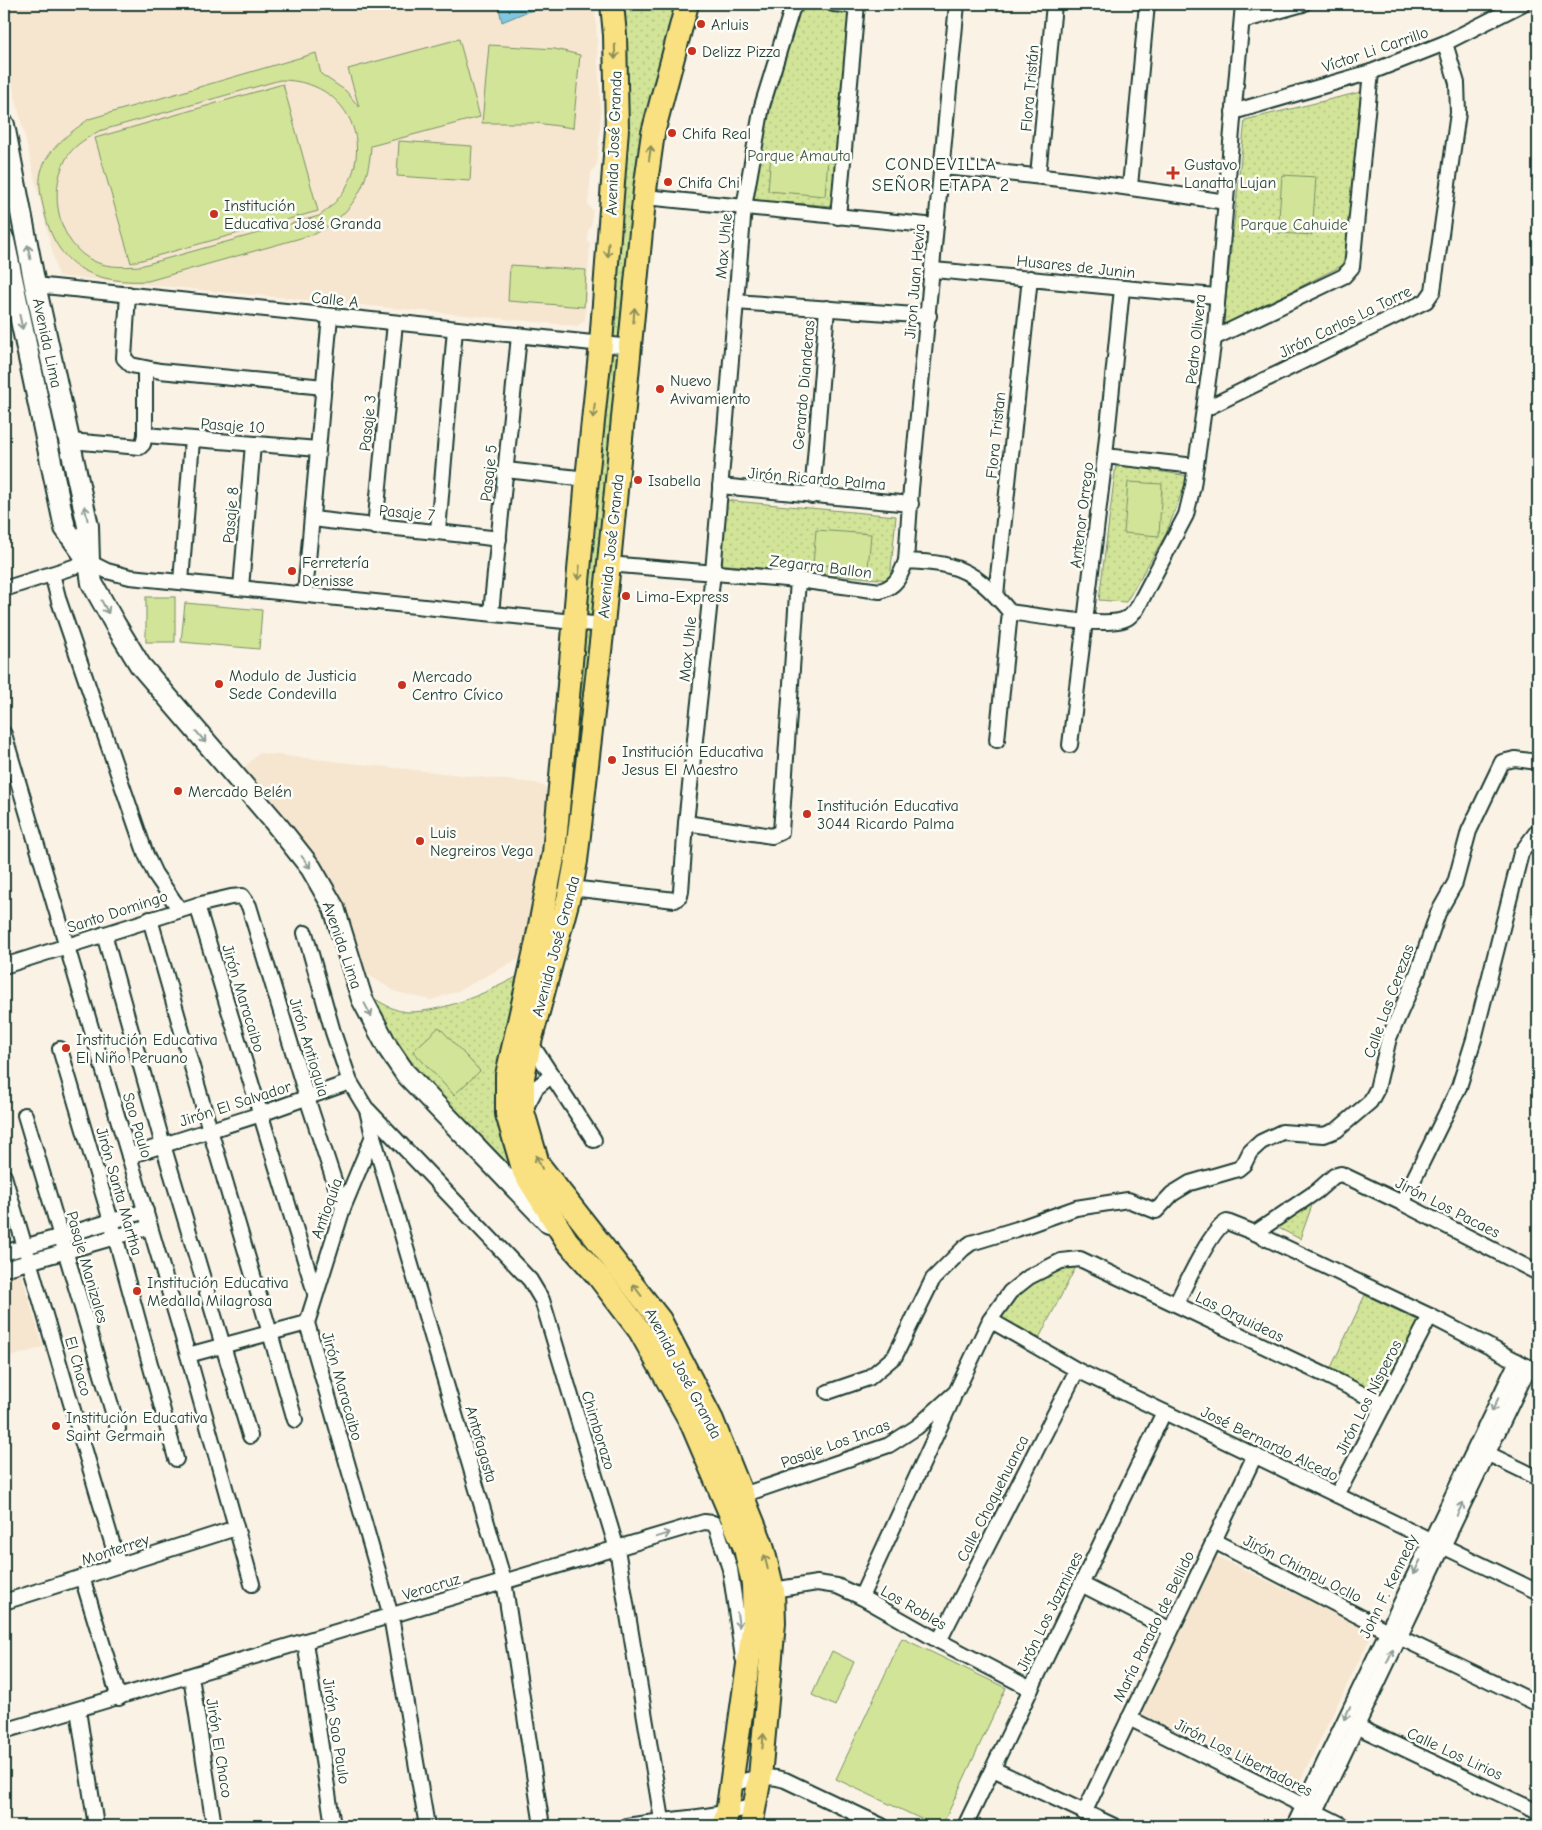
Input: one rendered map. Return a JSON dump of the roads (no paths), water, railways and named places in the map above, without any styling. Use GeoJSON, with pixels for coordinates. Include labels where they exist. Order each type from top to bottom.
{"type":"FeatureCollection","features":[{"type":"Feature","properties":{"kind":"main road","name":"Avenida José Granda"},"geometry":{"type":"LineString","coordinates":[[612,4],[615,35],[616,129],[601,344],[587,479],[554,853],[536,946],[507,1075],[508,1114],[524,1172],[567,1240],[599,1277],[640,1331],[691,1422],[746,1548],[753,1584],[754,1622],[732,1784],[725,1820]]}},
{"type":"Feature","properties":{"kind":"main road","name":"Avenida José Granda"},"geometry":{"type":"LineString","coordinates":[[687,4],[653,133],[603,625],[576,861],[571,888],[530,1042],[524,1077],[523,1112],[538,1164],[660,1320],[712,1420],[762,1545],[773,1590],[774,1623],[760,1777],[753,1816]]}},
{"type":"Feature","properties":{"kind":"main road","name":"Avenida Lima"},"geometry":{"type":"LineString","coordinates":[[4,125],[35,285],[88,526],[89,562],[92,583],[140,664],[273,820],[310,868],[334,908],[362,999],[388,1048],[406,1073],[567,1240]]}},
{"type":"Feature","properties":{"kind":"main road","name":"Avenida Lima"},"geometry":{"type":"LineString","coordinates":[[4,240],[65,528],[89,562]]}},
{"type":"Feature","properties":{"kind":"street","name":"Max Uhle"},"geometry":{"type":"LineString","coordinates":[[571,888],[674,900],[680,896],[682,891],[686,822],[713,572],[744,207],[762,106],[792,9],[797,4]]}},
{"type":"Feature","properties":{"kind":"street"},"geometry":{"type":"LineString","coordinates":[[834,4],[857,5],[838,217]]}},
{"type":"Feature","properties":{"kind":"street","name":"Jiron Juan Hevia"},"geometry":{"type":"LineString","coordinates":[[906,561],[957,4]]}},
{"type":"Feature","properties":{"kind":"street","name":"Flora Tristán"},"geometry":{"type":"LineString","coordinates":[[1038,176],[1054,4]]}},
{"type":"Feature","properties":{"kind":"street"},"geometry":{"type":"LineString","coordinates":[[1130,186],[1147,4]]}},
{"type":"Feature","properties":{"kind":"street","name":"Pedro Olivera"},"geometry":{"type":"LineString","coordinates":[[1086,621],[1117,622],[1128,618],[1136,610],[1186,515],[1193,486],[1214,338],[1216,296],[1243,4]]}},
{"type":"Feature","properties":{"kind":"street"},"geometry":{"type":"LineString","coordinates":[[1242,21],[1304,4]]}},
{"type":"Feature","properties":{"kind":"street","name":"Víctor Li Carrillo"},"geometry":{"type":"LineString","coordinates":[[1233,112],[1371,72],[1446,43],[1522,4]]}},
{"type":"Feature","properties":{"kind":"street","name":"Jirón Carlos La Torre"},"geometry":{"type":"LineString","coordinates":[[1205,409],[1426,301],[1433,291],[1458,113],[1457,83],[1446,43]]}},
{"type":"Feature","properties":{"kind":"street"},"geometry":{"type":"LineString","coordinates":[[1214,338],[1344,276],[1352,267],[1371,72]]}},
{"type":"Feature","properties":{"kind":"street"},"geometry":{"type":"LineString","coordinates":[[942,167],[1130,186],[1226,202]]}},
{"type":"Feature","properties":{"kind":"street"},"geometry":{"type":"LineString","coordinates":[[645,197],[936,226]]}},
{"type":"Feature","properties":{"kind":"street","name":"Husares de Junin"},"geometry":{"type":"LineString","coordinates":[[932,270],[1030,278],[1122,289],[1216,296]]}},
{"type":"Feature","properties":{"kind":"street","name":"Flora Tristan"},"geometry":{"type":"LineString","coordinates":[[996,595],[1030,278]]}},
{"type":"Feature","properties":{"kind":"street","name":"Calle A"},"geometry":{"type":"LineString","coordinates":[[35,285],[631,347]]}},
{"type":"Feature","properties":{"kind":"street","name":"Antenor Orrego"},"geometry":{"type":"LineString","coordinates":[[1070,745],[1105,456],[1122,289]]}},
{"type":"Feature","properties":{"kind":"street"},"geometry":{"type":"LineString","coordinates":[[128,294],[124,358],[131,365],[145,369],[324,387]]}},
{"type":"Feature","properties":{"kind":"street"},"geometry":{"type":"LineString","coordinates":[[736,302],[929,316]]}},
{"type":"Feature","properties":{"kind":"street","name":"Gerardo Dianderas"},"geometry":{"type":"LineString","coordinates":[[812,496],[827,308]]}},
{"type":"Feature","properties":{"kind":"street"},"geometry":{"type":"LineString","coordinates":[[305,594],[330,316]]}},
{"type":"Feature","properties":{"kind":"street","name":"Pasaje 3"},"geometry":{"type":"LineString","coordinates":[[375,527],[395,323]]}},
{"type":"Feature","properties":{"kind":"street"},"geometry":{"type":"LineString","coordinates":[[438,531],[455,329]]}},
{"type":"Feature","properties":{"kind":"street","name":"Pasaje 5"},"geometry":{"type":"LineString","coordinates":[[492,613],[519,336]]}},
{"type":"Feature","properties":{"kind":"street"},"geometry":{"type":"LineString","coordinates":[[70,441],[140,447],[143,444],[145,435],[145,369]]}},
{"type":"Feature","properties":{"kind":"street","name":"Pasaje 10"},"geometry":{"type":"LineString","coordinates":[[145,435],[318,450]]}},
{"type":"Feature","properties":{"kind":"street"},"geometry":{"type":"LineString","coordinates":[[181,582],[192,440]]}},
{"type":"Feature","properties":{"kind":"street","name":"Pasaje 8"},"geometry":{"type":"LineString","coordinates":[[241,588],[253,444]]}},
{"type":"Feature","properties":{"kind":"street"},"geometry":{"type":"LineString","coordinates":[[1105,456],[1195,466]]}},
{"type":"Feature","properties":{"kind":"street"},"geometry":{"type":"LineString","coordinates":[[506,470],[587,479]]}},
{"type":"Feature","properties":{"kind":"street","name":"Jirón Ricardo Palma"},"geometry":{"type":"LineString","coordinates":[[720,486],[910,504]]}},
{"type":"Feature","properties":{"kind":"street","name":"Pasaje 7"},"geometry":{"type":"LineString","coordinates":[[313,519],[499,539]]}},
{"type":"Feature","properties":{"kind":"street"},"geometry":{"type":"LineString","coordinates":[[906,561],[949,566],[972,575],[996,595],[1010,612],[1086,621]]}},
{"type":"Feature","properties":{"kind":"street","name":"Zegarra Ballon"},"geometry":{"type":"LineString","coordinates":[[608,564],[798,580],[880,591],[890,588],[898,582],[906,561]]}},
{"type":"Feature","properties":{"kind":"street"},"geometry":{"type":"LineString","coordinates":[[4,589],[89,562],[107,571],[130,577],[241,588],[276,595],[305,594],[603,625]]}},
{"type":"Feature","properties":{"kind":"street"},"geometry":{"type":"LineString","coordinates":[[52,574],[59,601],[146,855],[155,874],[180,910]]}},
{"type":"Feature","properties":{"kind":"street"},"geometry":{"type":"LineString","coordinates":[[686,822],[772,836],[781,832],[798,580]]}},
{"type":"Feature","properties":{"kind":"street"},"geometry":{"type":"LineString","coordinates":[[997,740],[1010,612]]}},
{"type":"Feature","properties":{"kind":"street","name":"Sao Paulo"},"geometry":{"type":"LineString","coordinates":[[4,734],[146,1211],[252,1584]]}},
{"type":"Feature","properties":{"kind":"street","name":"Calle Las Cerezas"},"geometry":{"type":"LineString","coordinates":[[828,1392],[869,1378],[895,1356],[933,1278],[963,1249],[971,1244],[1076,1208],[1128,1200],[1156,1211],[1172,1194],[1190,1183],[1238,1169],[1244,1164],[1250,1152],[1261,1142],[1282,1132],[1324,1135],[1337,1130],[1370,1102],[1377,1089],[1389,1038],[1417,974],[1438,914],[1455,883],[1469,830],[1502,762],[1514,759],[1538,762]]}},
{"type":"Feature","properties":{"kind":"street"},"geometry":{"type":"LineString","coordinates":[[1402,1203],[1458,1088],[1476,1030],[1521,853],[1538,830]]}},
{"type":"Feature","properties":{"kind":"street","name":"Santo Domingo"},"geometry":{"type":"LineString","coordinates":[[4,966],[180,910],[242,896]]}},
{"type":"Feature","properties":{"kind":"street","name":"Jirón Antioquia"},"geometry":{"type":"LineString","coordinates":[[242,896],[249,906],[307,1098],[343,1208]]}},
{"type":"Feature","properties":{"kind":"street","name":"Jirón Maracaibo"},"geometry":{"type":"LineString","coordinates":[[197,905],[315,1294],[307,1323],[392,1616],[427,1826]]}},
{"type":"Feature","properties":{"kind":"street"},"geometry":{"type":"LineString","coordinates":[[150,919],[295,1420]]}},
{"type":"Feature","properties":{"kind":"street","name":"Antofagasta"},"geometry":{"type":"LineString","coordinates":[[305,933],[350,1082],[367,1110],[373,1136],[504,1581],[542,1826]]}},
{"type":"Feature","properties":{"kind":"street"},"geometry":{"type":"LineString","coordinates":[[104,934],[163,1145],[250,1436]]}},
{"type":"Feature","properties":{"kind":"street"},"geometry":{"type":"LineString","coordinates":[[530,1042],[594,1140]]}},
{"type":"Feature","properties":{"kind":"street","name":"Jirón Santa Martha"},"geometry":{"type":"LineString","coordinates":[[60,1049],[111,1222],[176,1458]]}},
{"type":"Feature","properties":{"kind":"street"},"geometry":{"type":"LineString","coordinates":[[523,1112],[536,1088],[552,1075]]}},
{"type":"Feature","properties":{"kind":"street","name":"Jirón El Salvador"},"geometry":{"type":"LineString","coordinates":[[129,1156],[260,1114],[350,1082]]}},
{"type":"Feature","properties":{"kind":"street","name":"Chimborazo"},"geometry":{"type":"LineString","coordinates":[[367,1110],[537,1289],[617,1549],[661,1823]]}},
{"type":"Feature","properties":{"kind":"street","name":"Pasaje Manizales"},"geometry":{"type":"LineString","coordinates":[[26,1115],[118,1429]]}},
{"type":"Feature","properties":{"kind":"street","name":"Antioquía"},"geometry":{"type":"LineString","coordinates":[[315,1294],[343,1208],[373,1136]]}},
{"type":"Feature","properties":{"kind":"street","name":"Jirón Los Pacaes"},"geometry":{"type":"LineString","coordinates":[[1255,1233],[1316,1191],[1334,1176],[1341,1174],[1538,1273]]}},
{"type":"Feature","properties":{"kind":"street","name":"El Chaco"},"geometry":{"type":"LineString","coordinates":[[4,1176],[119,1566]]}},
{"type":"Feature","properties":{"kind":"street"},"geometry":{"type":"LineString","coordinates":[[4,1253],[146,1211]]}},
{"type":"Feature","properties":{"kind":"street"},"geometry":{"type":"LineString","coordinates":[[1176,1304],[1219,1226],[1227,1222],[1255,1233],[1430,1316],[1528,1367]]}},
{"type":"Feature","properties":{"kind":"street"},"geometry":{"type":"LineString","coordinates":[[4,1269],[150,1227]]}},
{"type":"Feature","properties":{"kind":"street","name":"Pasaje Los Incas"},"geometry":{"type":"LineString","coordinates":[[861,1596],[990,1320],[1010,1292],[1024,1281],[1061,1261],[1080,1259]]}},
{"type":"Feature","properties":{"kind":"street","name":"Las Orquideas"},"geometry":{"type":"LineString","coordinates":[[1080,1259],[1384,1405]]}},
{"type":"Feature","properties":{"kind":"street","name":"Jirón Los Nísperos"},"geometry":{"type":"LineString","coordinates":[[1337,1495],[1430,1316]]}},
{"type":"Feature","properties":{"kind":"street","name":"José Bernardo Alcedo"},"geometry":{"type":"LineString","coordinates":[[990,1320],[1077,1370],[1538,1592]]}},
{"type":"Feature","properties":{"kind":"street"},"geometry":{"type":"LineString","coordinates":[[188,1355],[307,1323]]}},
{"type":"Feature","properties":{"kind":"street","name":"John F. Kennedy"},"geometry":{"type":"LineString","coordinates":[[1309,1826],[1309,1810],[1386,1630],[1435,1544],[1481,1450],[1528,1367]]}},
{"type":"Feature","properties":{"kind":"street","name":"Calle Choquehuanca"},"geometry":{"type":"LineString","coordinates":[[939,1642],[1077,1370]]}},
{"type":"Feature","properties":{"kind":"street","name":"Pasaje Los Incas"},"geometry":{"type":"LineString","coordinates":[[743,1495],[889,1445],[917,1427],[956,1392]]}},
{"type":"Feature","properties":{"kind":"street","name":"Jirón Los Jazmines"},"geometry":{"type":"LineString","coordinates":[[965,1826],[1164,1412]]}},
{"type":"Feature","properties":{"kind":"street"},"geometry":{"type":"LineString","coordinates":[[1481,1450],[1538,1478]]}},
{"type":"Feature","properties":{"kind":"street","name":"María Parado de Bellido"},"geometry":{"type":"LineString","coordinates":[[1084,1813],[1255,1455]]}},
{"type":"Feature","properties":{"kind":"street","name":"Veracruz"},"geometry":{"type":"LineString","coordinates":[[4,1731],[704,1522],[713,1523],[717,1529],[730,1569],[746,1680]]}},
{"type":"Feature","properties":{"kind":"street","name":"Monterrey"},"geometry":{"type":"LineString","coordinates":[[4,1602],[236,1528]]}},
{"type":"Feature","properties":{"kind":"street","name":"Jirón Chimpu Ocllo"},"geometry":{"type":"LineString","coordinates":[[1214,1541],[1399,1637],[1538,1704]]}},
{"type":"Feature","properties":{"kind":"street","name":"John F. Kennedy"},"geometry":{"type":"LineString","coordinates":[[1294,1826],[1309,1810],[1356,1726],[1399,1637],[1435,1544]]}},
{"type":"Feature","properties":{"kind":"street"},"geometry":{"type":"LineString","coordinates":[[82,1577],[118,1698]]}},
{"type":"Feature","properties":{"kind":"street","name":"Los Robles"},"geometry":{"type":"LineString","coordinates":[[773,1590],[818,1583],[837,1586],[861,1596],[939,1642],[1031,1689]]}},
{"type":"Feature","properties":{"kind":"street"},"geometry":{"type":"LineString","coordinates":[[1081,1584],[1171,1630]]}},
{"type":"Feature","properties":{"kind":"street","name":"Jirón Sao Paulo"},"geometry":{"type":"LineString","coordinates":[[305,1642],[334,1826]]}},
{"type":"Feature","properties":{"kind":"street","name":"Jirón El Chaco"},"geometry":{"type":"LineString","coordinates":[[190,1676],[214,1826]]}},
{"type":"Feature","properties":{"kind":"street"},"geometry":{"type":"LineString","coordinates":[[78,1710],[96,1826]]}},
{"type":"Feature","properties":{"kind":"street","name":"Jirón Los Libertadores"},"geometry":{"type":"LineString","coordinates":[[1129,1718],[1344,1826]]}},
{"type":"Feature","properties":{"kind":"street","name":"Calle Los Lirios"},"geometry":{"type":"LineString","coordinates":[[1356,1726],[1538,1812]]}},
{"type":"Feature","properties":{"kind":"street"},"geometry":{"type":"LineString","coordinates":[[993,1769],[1114,1826]]}},
{"type":"Feature","properties":{"kind":"street"},"geometry":{"type":"LineString","coordinates":[[732,1784],[760,1777],[773,1776],[882,1826]]}},
{"type":"Feature","properties":{"kind":"street"},"geometry":{"type":"LineString","coordinates":[[627,1826],[725,1820],[753,1816]]}},
{"type":"Feature","properties":{"kind":"water"},"geometry":{"type":"Polygon","coordinates":[[[498,4],[552,4],[552,6],[526,12],[502,22],[498,4]]]}},
{"type":"Feature","properties":{"kind":"place","name":"Arluis"},"geometry":{"type":"Point","coordinates":[701,24]}},
{"type":"Feature","properties":{"kind":"place","name":"Delizz Pizza"},"geometry":{"type":"Point","coordinates":[692,51]}},
{"type":"Feature","properties":{"kind":"place","name":"Chifa Real"},"geometry":{"type":"Point","coordinates":[672,133]}},
{"type":"Feature","properties":{"kind":"place","name":"Gustavo Lanatta Lujan"},"geometry":{"type":"Point","coordinates":[1173,173]}},
{"type":"Feature","properties":{"kind":"place","name":"Chifa Chi"},"geometry":{"type":"Point","coordinates":[668,182]}},
{"type":"Feature","properties":{"kind":"place","name":"Institución Educativa José Granda"},"geometry":{"type":"Point","coordinates":[214,214]}},
{"type":"Feature","properties":{"kind":"place","name":"Nuevo Avivamiento"},"geometry":{"type":"Point","coordinates":[660,389]}},
{"type":"Feature","properties":{"kind":"place","name":"Isabella"},"geometry":{"type":"Point","coordinates":[638,480]}},
{"type":"Feature","properties":{"kind":"place","name":"Ferretería Denisse"},"geometry":{"type":"Point","coordinates":[292,571]}},
{"type":"Feature","properties":{"kind":"place","name":"Lima-Express"},"geometry":{"type":"Point","coordinates":[626,596]}},
{"type":"Feature","properties":{"kind":"place","name":"Modulo de Justicia Sede Condevilla"},"geometry":{"type":"Point","coordinates":[219,684]}},
{"type":"Feature","properties":{"kind":"place","name":"Mercado Centro Cívico"},"geometry":{"type":"Point","coordinates":[402,685]}},
{"type":"Feature","properties":{"kind":"place","name":"Institución Educativa Jesus El Maestro"},"geometry":{"type":"Point","coordinates":[612,760]}},
{"type":"Feature","properties":{"kind":"place","name":"Mercado Belén"},"geometry":{"type":"Point","coordinates":[178,791]}},
{"type":"Feature","properties":{"kind":"place","name":"Institución Educativa 3044 Ricardo Palma"},"geometry":{"type":"Point","coordinates":[807,814]}},
{"type":"Feature","properties":{"kind":"place","name":"Luis Negreiros Vega"},"geometry":{"type":"Point","coordinates":[420,841]}},
{"type":"Feature","properties":{"kind":"place","name":"Institución Educativa El Niño Peruano"},"geometry":{"type":"Point","coordinates":[66,1048]}},
{"type":"Feature","properties":{"kind":"place","name":"Institución Educativa Medalla Milagrosa"},"geometry":{"type":"Point","coordinates":[137,1291]}},
{"type":"Feature","properties":{"kind":"place","name":"Institución Educativa Saint Germain"},"geometry":{"type":"Point","coordinates":[56,1426]}},
{"type":"Feature","properties":{"kind":"district","name":"CONDEVILLA SEÑOR ETAPA 2"},"geometry":{"type":"Point","coordinates":[941,174]}},
{"type":"Feature","properties":{"kind":"park label","name":"Parque Amauta"},"geometry":{"type":"Point","coordinates":[799,155]}},
{"type":"Feature","properties":{"kind":"park label","name":"Parque Cahuide"},"geometry":{"type":"Point","coordinates":[1294,224]}}]}
